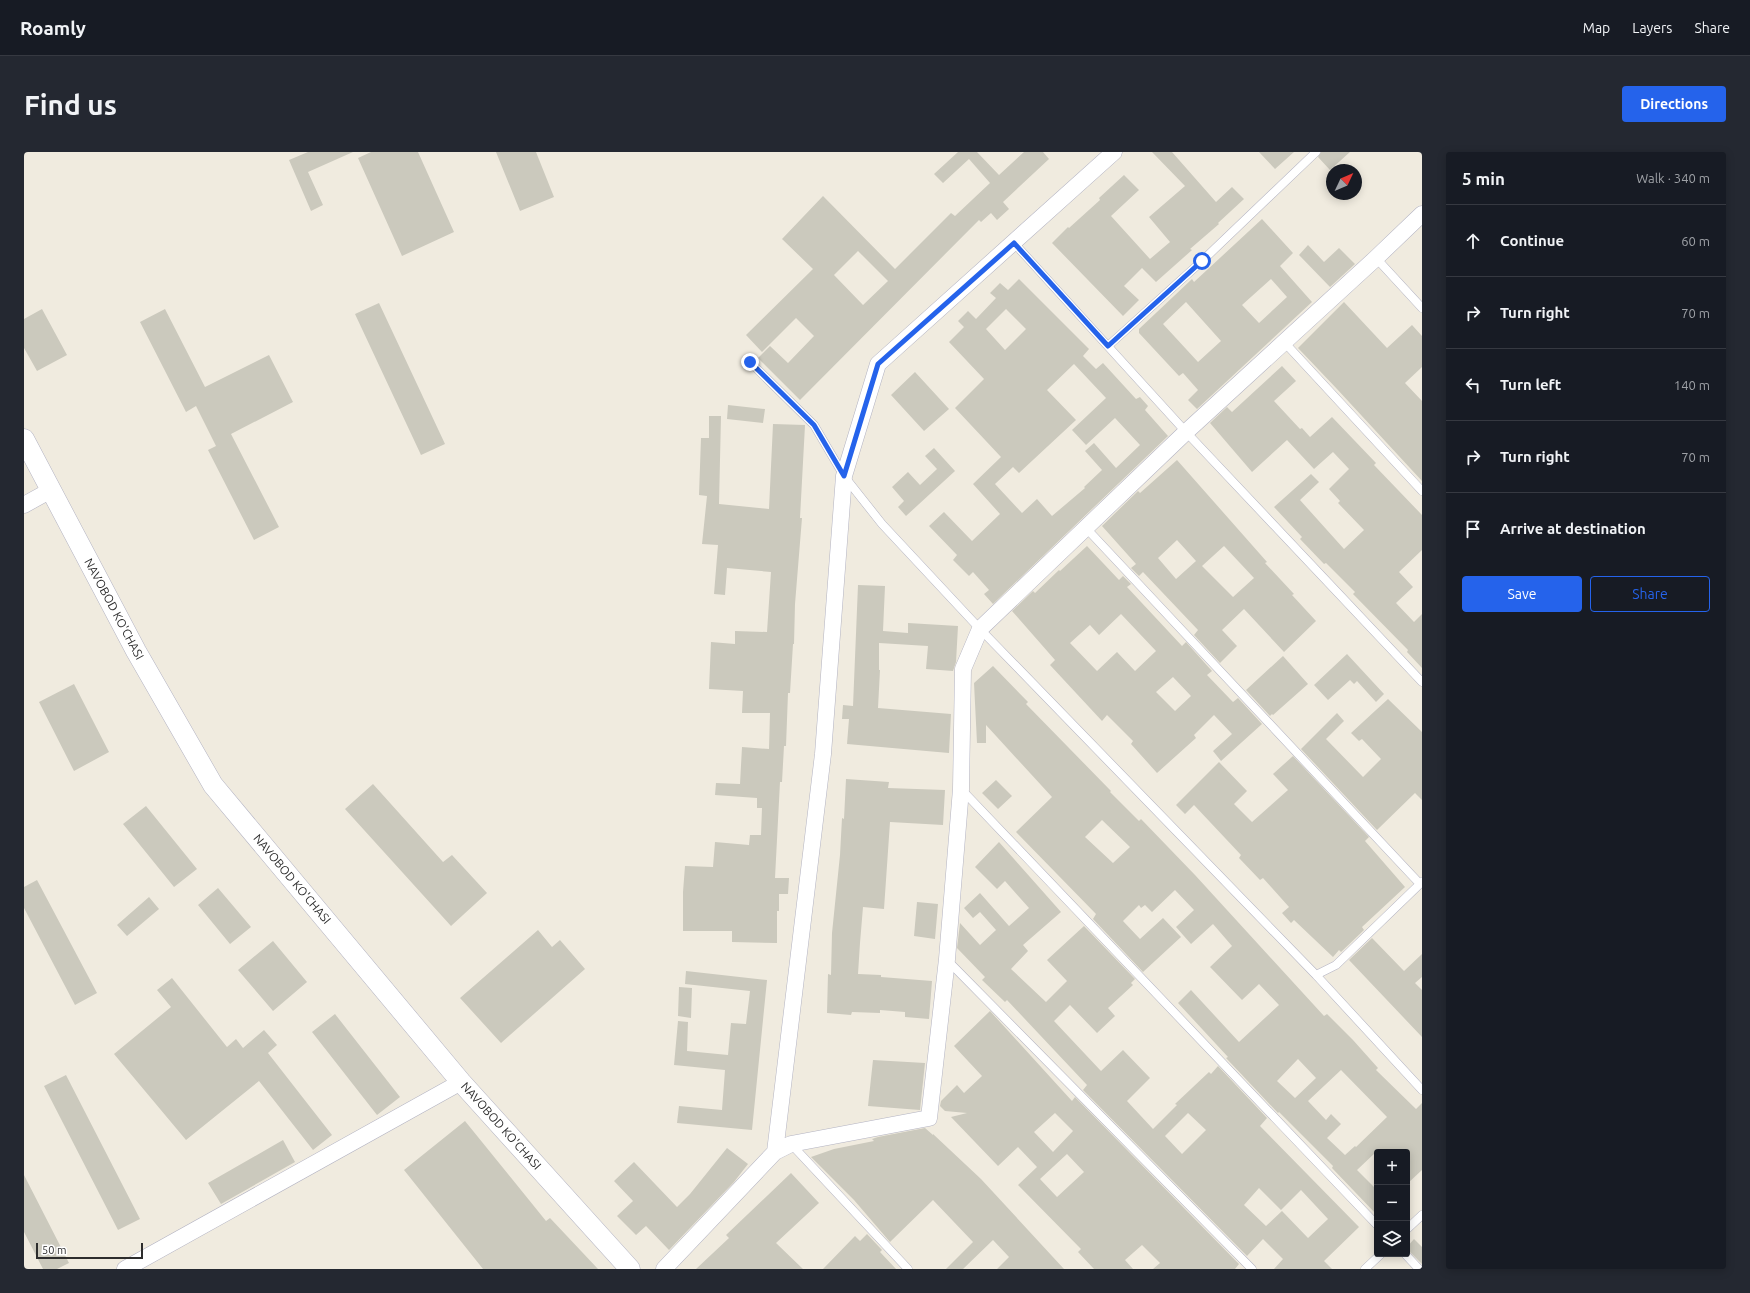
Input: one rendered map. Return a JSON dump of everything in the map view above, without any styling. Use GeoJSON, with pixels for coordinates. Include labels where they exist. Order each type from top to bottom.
{"type":"FeatureCollection","features":[{"type":"Feature","properties":{"kind":"street"},"geometry":{"type":"LineString","coordinates":[[775,1152],[823,754],[844,476],[878,364],[1114,152]]}},
{"type":"Feature","properties":{"kind":"street"},"geometry":{"type":"LineString","coordinates":[[664,1269],[775,1152],[791,1144],[929,1118],[947,959],[961,789],[963,669],[980,629],[1186,432],[1422,214]]}},
{"type":"Feature","properties":{"kind":"street","name":"NAVOBOD KO'CHASI"},"geometry":{"type":"LineString","coordinates":[[24,439],[136,651],[214,785],[461,1082],[622,1266]]}},
{"type":"Feature","properties":{"kind":"street"},"geometry":{"type":"LineString","coordinates":[[24,505],[50,490]]}},
{"type":"Feature","properties":{"kind":"street"},"geometry":{"type":"LineString","coordinates":[[125,1269],[461,1082]]}},
{"type":"Feature","properties":{"kind":"lane"},"geometry":{"type":"LineString","coordinates":[[1108,346],[1202,261],[1316,152]]}},
{"type":"Feature","properties":{"kind":"lane"},"geometry":{"type":"LineString","coordinates":[[1014,243],[1186,432],[1422,682]]}},
{"type":"Feature","properties":{"kind":"lane"},"geometry":{"type":"LineString","coordinates":[[1376,258],[1422,308]]}},
{"type":"Feature","properties":{"kind":"lane"},"geometry":{"type":"LineString","coordinates":[[1284,343],[1422,491]]}},
{"type":"Feature","properties":{"kind":"lane"},"geometry":{"type":"LineString","coordinates":[[750,362],[814,425],[844,476],[882,524],[980,629],[1316,975],[1422,1090]]}},
{"type":"Feature","properties":{"kind":"lane"},"geometry":{"type":"LineString","coordinates":[[1086,528],[1421,883],[1336,965],[1316,975]]}},
{"type":"Feature","properties":{"kind":"lane"},"geometry":{"type":"LineString","coordinates":[[961,789],[1374,1222]]}},
{"type":"Feature","properties":{"kind":"lane"},"geometry":{"type":"LineString","coordinates":[[947,959],[1252,1269]]}},
{"type":"Feature","properties":{"kind":"lane"},"geometry":{"type":"LineString","coordinates":[[791,1144],[908,1269]]}},
{"type":"Feature","properties":{"kind":"lane"},"geometry":{"type":"LineString","coordinates":[[1410,1226],[1422,1215]]}},
{"type":"Feature","properties":{"kind":"lane"},"geometry":{"type":"LineString","coordinates":[[1365,1269],[1378,1257]]}},
{"type":"Feature","properties":{"kind":"lane"},"geometry":{"type":"LineString","coordinates":[[1408,1257],[1419,1269]]}},
{"type":"Feature","properties":{"kind":"building"},"geometry":{"type":"Polygon","coordinates":[[[308,152],[353,152],[308,172],[323,205],[311,211],[289,160],[308,152]]]}},
{"type":"Feature","properties":{"kind":"building"},"geometry":{"type":"Polygon","coordinates":[[[371,152],[418,152],[454,232],[402,256],[358,158],[371,152]]]}},
{"type":"Feature","properties":{"kind":"building"},"geometry":{"type":"Polygon","coordinates":[[[496,152],[536,152],[554,197],[520,211],[496,152]]]}},
{"type":"Feature","properties":{"kind":"building"},"geometry":{"type":"Polygon","coordinates":[[[958,152],[977,152],[999,175],[1024,152],[1043,152],[1049,159],[1003,202],[1009,209],[997,220],[991,213],[981,222],[979,220],[800,400],[758,358],[770,346],[788,363],[814,336],[796,318],[762,352],[746,335],[813,269],[782,239],[823,196],[895,269],[951,213],[955,216],[990,183],[969,159],[943,183],[934,174],[958,152]],[[858,251],[834,275],[863,305],[888,281],[858,251]]]}},
{"type":"Feature","properties":{"kind":"building"},"geometry":{"type":"Polygon","coordinates":[[[1152,152],[1172,152],[1216,202],[1232,187],[1244,199],[1218,223],[1219,224],[1190,249],[1192,250],[1156,282],[1142,268],[1124,286],[1139,300],[1123,316],[1052,243],[1068,227],[1069,228],[1100,200],[1099,198],[1124,175],[1139,190],[1111,216],[1150,259],[1170,242],[1149,217],[1185,186],[1152,152]]]}},
{"type":"Feature","properties":{"kind":"building"},"geometry":{"type":"Polygon","coordinates":[[[1259,152],[1294,152],[1275,169],[1259,152]]]}},
{"type":"Feature","properties":{"kind":"building"},"geometry":{"type":"Polygon","coordinates":[[[1321,152],[1350,152],[1337,164],[1326,164],[1326,166],[1318,157],[1321,152]]]}},
{"type":"Feature","properties":{"kind":"building"},"geometry":{"type":"Polygon","coordinates":[[[1262,219],[1293,253],[1280,266],[1312,302],[1197,409],[1188,400],[1198,390],[1183,373],[1179,376],[1139,333],[1139,329],[1192,279],[1194,282],[1262,219]],[[1271,279],[1242,305],[1259,323],[1287,297],[1271,279]],[[1186,302],[1163,324],[1198,362],[1221,341],[1186,302]]]}},
{"type":"Feature","properties":{"kind":"building"},"geometry":{"type":"Polygon","coordinates":[[[1308,245],[1324,262],[1339,248],[1355,264],[1330,287],[1299,255],[1308,245]]]}},
{"type":"Feature","properties":{"kind":"building"},"geometry":{"type":"Polygon","coordinates":[[[1019,279],[1089,349],[1083,356],[1096,369],[1103,363],[1136,399],[1140,397],[1148,406],[1145,410],[1168,436],[993,604],[984,594],[989,590],[973,572],[969,576],[953,560],[957,555],[929,526],[944,512],[972,541],[1000,514],[973,484],[1001,457],[955,408],[984,379],[949,342],[964,327],[958,321],[968,311],[976,319],[996,298],[990,293],[1000,283],[1008,290],[1019,279]],[[1006,309],[986,329],[1005,350],[1026,329],[1006,309]],[[1074,364],[1047,390],[1076,420],[1019,473],[1013,467],[995,484],[1022,513],[1037,499],[1052,516],[1085,488],[1084,487],[1102,470],[1085,451],[1094,443],[1116,468],[1140,445],[1115,418],[1086,445],[1072,430],[1106,398],[1074,364]]]}},
{"type":"Feature","properties":{"kind":"building"},"geometry":{"type":"Polygon","coordinates":[[[1344,302],[1387,348],[1412,325],[1422,336],[1422,367],[1405,383],[1422,401],[1422,481],[1298,348],[1344,302]]]}},
{"type":"Feature","properties":{"kind":"building"},"geometry":{"type":"Polygon","coordinates":[[[379,303],[445,444],[421,455],[355,314],[379,303]]]}},
{"type":"Feature","properties":{"kind":"building"},"geometry":{"type":"Polygon","coordinates":[[[42,309],[67,355],[37,371],[24,348],[24,319],[42,309]]]}},
{"type":"Feature","properties":{"kind":"building"},"geometry":{"type":"Polygon","coordinates":[[[165,309],[205,387],[269,355],[293,402],[231,434],[279,527],[254,540],[208,450],[216,446],[196,406],[186,412],[140,322],[165,309]]]}},
{"type":"Feature","properties":{"kind":"building"},"geometry":{"type":"Polygon","coordinates":[[[1282,366],[1296,381],[1274,401],[1300,429],[1302,428],[1310,437],[1332,417],[1376,463],[1374,465],[1422,515],[1422,550],[1399,572],[1413,587],[1396,603],[1414,622],[1422,614],[1422,668],[1407,652],[1408,650],[1353,594],[1355,592],[1326,563],[1324,564],[1300,539],[1302,537],[1274,507],[1311,474],[1319,482],[1300,500],[1344,549],[1364,530],[1338,503],[1340,501],[1329,489],[1349,469],[1333,452],[1314,469],[1287,440],[1252,472],[1210,423],[1227,407],[1232,412],[1282,366]]]}},
{"type":"Feature","properties":{"kind":"building"},"geometry":{"type":"Polygon","coordinates":[[[915,372],[949,409],[924,431],[891,395],[915,372]]]}},
{"type":"Feature","properties":{"kind":"building"},"geometry":{"type":"Polygon","coordinates":[[[728,405],[765,409],[763,423],[727,419],[728,405]]]}},
{"type":"Feature","properties":{"kind":"building"},"geometry":{"type":"Polygon","coordinates":[[[709,416],[721,416],[719,504],[769,509],[773,424],[805,425],[800,518],[802,518],[795,604],[794,644],[790,693],[788,693],[786,746],[784,746],[782,782],[780,782],[775,878],[789,878],[788,894],[779,894],[779,911],[777,911],[777,943],[732,942],[732,931],[683,931],[685,866],[713,867],[715,842],[749,845],[750,835],[761,835],[762,808],[757,808],[757,798],[715,795],[716,783],[740,784],[742,747],[769,749],[770,713],[742,713],[743,691],[709,689],[711,642],[735,644],[735,631],[767,632],[771,572],[727,568],[725,595],[714,594],[718,545],[702,544],[707,496],[699,495],[701,438],[709,438],[709,416]]]}},
{"type":"Feature","properties":{"kind":"building"},"geometry":{"type":"Polygon","coordinates":[[[934,448],[955,471],[906,516],[898,507],[904,501],[892,487],[908,472],[920,485],[937,469],[925,456],[934,448]]]}},
{"type":"Feature","properties":{"kind":"building"},"geometry":{"type":"Polygon","coordinates":[[[1177,460],[1267,562],[1265,563],[1294,594],[1292,595],[1316,621],[1284,652],[1244,609],[1222,630],[1237,646],[1220,663],[1194,635],[1198,630],[1143,572],[1139,576],[1131,568],[1136,564],[1102,526],[1138,491],[1140,493],[1177,460]],[[1177,540],[1158,558],[1176,579],[1196,561],[1177,540]],[[1224,546],[1202,566],[1233,597],[1254,578],[1224,546]]]}},
{"type":"Feature","properties":{"kind":"building"},"geometry":{"type":"Polygon","coordinates":[[[1087,546],[1119,580],[1123,576],[1131,584],[1127,587],[1182,646],[1186,642],[1212,671],[1207,675],[1231,700],[1233,702],[1238,698],[1262,724],[1221,761],[1213,751],[1232,734],[1214,715],[1194,735],[1196,738],[1157,773],[1131,744],[1133,741],[1107,715],[1102,721],[1050,665],[1055,660],[1012,611],[1033,591],[1035,593],[1059,570],[1060,571],[1087,546]],[[1121,614],[1099,635],[1090,625],[1070,643],[1097,671],[1117,652],[1135,671],[1156,651],[1121,614]],[[1173,677],[1156,692],[1175,711],[1191,696],[1173,677]]]}},
{"type":"Feature","properties":{"kind":"building"},"geometry":{"type":"Polygon","coordinates":[[[858,585],[885,586],[883,631],[908,633],[908,623],[958,626],[956,662],[953,671],[926,669],[928,646],[879,643],[880,670],[878,708],[951,714],[949,753],[847,744],[849,719],[842,719],[843,705],[853,706],[858,585]]]}},
{"type":"Feature","properties":{"kind":"building"},"geometry":{"type":"Polygon","coordinates":[[[1347,654],[1384,694],[1376,702],[1357,681],[1354,684],[1350,680],[1328,700],[1314,685],[1347,654]]]}},
{"type":"Feature","properties":{"kind":"building"},"geometry":{"type":"Polygon","coordinates":[[[1283,656],[1308,684],[1270,716],[1246,690],[1283,656]]]}},
{"type":"Feature","properties":{"kind":"building"},"geometry":{"type":"Polygon","coordinates":[[[993,666],[1028,702],[1026,704],[1111,791],[1110,792],[1139,821],[1141,819],[1195,875],[1324,1016],[1327,1014],[1353,1040],[1378,1068],[1376,1070],[1416,1109],[1422,1103],[1422,1170],[1410,1181],[1410,1149],[1374,1149],[1374,1154],[1357,1170],[1374,1187],[1374,1212],[1332,1168],[1333,1166],[1279,1112],[1278,1113],[1226,1058],[1228,1057],[1178,1003],[1191,990],[1239,1042],[1279,1005],[1259,984],[1242,1000],[1210,967],[1232,946],[1213,924],[1191,944],[1176,927],[1194,910],[1175,890],[1152,912],[1145,905],[1141,908],[1139,905],[1123,921],[1140,939],[1163,918],[1181,937],[1143,972],[1093,919],[1096,914],[1016,832],[1052,797],[986,725],[986,743],[977,743],[974,683],[993,666]],[[1102,820],[1085,837],[1113,863],[1130,847],[1102,820]],[[1298,1059],[1277,1081],[1295,1098],[1316,1078],[1298,1059]],[[1341,1070],[1308,1101],[1326,1120],[1331,1114],[1341,1124],[1327,1138],[1345,1155],[1355,1146],[1356,1147],[1387,1117],[1341,1070]]]}},
{"type":"Feature","properties":{"kind":"building"},"geometry":{"type":"Polygon","coordinates":[[[74,684],[109,752],[74,771],[39,702],[74,684]]]}},
{"type":"Feature","properties":{"kind":"building"},"geometry":{"type":"Polygon","coordinates":[[[1388,699],[1422,732],[1422,800],[1415,793],[1377,830],[1301,749],[1337,713],[1344,721],[1326,739],[1363,777],[1381,759],[1362,739],[1359,741],[1351,733],[1388,699]]]}},
{"type":"Feature","properties":{"kind":"building"},"geometry":{"type":"Polygon","coordinates":[[[1293,756],[1369,837],[1365,841],[1405,887],[1362,927],[1364,930],[1341,952],[1339,950],[1333,957],[1294,920],[1291,923],[1282,913],[1289,907],[1263,878],[1260,880],[1239,858],[1241,855],[1194,805],[1185,814],[1176,805],[1219,762],[1247,791],[1234,804],[1252,822],[1288,790],[1273,774],[1293,756]]]}},
{"type":"Feature","properties":{"kind":"building"},"geometry":{"type":"Polygon","coordinates":[[[846,779],[889,782],[888,788],[945,790],[943,825],[890,822],[884,909],[863,907],[860,943],[858,974],[932,981],[929,1019],[905,1017],[905,1012],[880,1010],[880,1013],[852,1012],[851,1015],[827,1013],[828,974],[831,975],[832,933],[840,855],[842,818],[844,819],[846,779]]]}},
{"type":"Feature","properties":{"kind":"building"},"geometry":{"type":"Polygon","coordinates":[[[996,780],[1012,796],[998,809],[982,793],[996,780]]]}},
{"type":"Feature","properties":{"kind":"building"},"geometry":{"type":"Polygon","coordinates":[[[373,784],[443,862],[452,855],[487,893],[451,926],[345,809],[373,784]]]}},
{"type":"Feature","properties":{"kind":"building"},"geometry":{"type":"Polygon","coordinates":[[[146,806],[197,869],[174,887],[123,824],[146,806]]]}},
{"type":"Feature","properties":{"kind":"building"},"geometry":{"type":"Polygon","coordinates":[[[999,842],[1061,912],[1023,945],[1028,951],[1011,969],[1046,1002],[1067,981],[1047,960],[1084,926],[1135,979],[1131,983],[1133,985],[1108,1008],[1115,1016],[1097,1033],[1070,1005],[1054,1021],[1101,1071],[1123,1050],[1150,1078],[1127,1101],[1153,1129],[1177,1105],[1175,1104],[1209,1072],[1211,1074],[1218,1066],[1267,1118],[1260,1126],[1359,1227],[1324,1261],[1332,1269],[1274,1269],[1283,1259],[1263,1239],[1247,1256],[1083,1090],[1087,1085],[1007,1000],[1005,1002],[982,980],[985,977],[957,948],[960,923],[980,945],[996,930],[980,912],[973,918],[964,908],[980,893],[1009,926],[1029,908],[1005,881],[997,889],[975,867],[999,842]],[[1188,1113],[1165,1136],[1182,1154],[1206,1130],[1188,1113]],[[1259,1188],[1244,1205],[1266,1226],[1282,1211],[1308,1238],[1328,1219],[1301,1190],[1281,1210],[1259,1188]]]}},
{"type":"Feature","properties":{"kind":"building"},"geometry":{"type":"Polygon","coordinates":[[[37,880],[97,993],[75,1005],[24,908],[24,887],[37,880]]]}},
{"type":"Feature","properties":{"kind":"building"},"geometry":{"type":"Polygon","coordinates":[[[218,888],[251,927],[230,944],[198,905],[218,888]]]}},
{"type":"Feature","properties":{"kind":"building"},"geometry":{"type":"Polygon","coordinates":[[[149,897],[159,909],[127,936],[117,925],[149,897]]]}},
{"type":"Feature","properties":{"kind":"building"},"geometry":{"type":"Polygon","coordinates":[[[917,902],[938,904],[935,939],[914,936],[917,902]]]}},
{"type":"Feature","properties":{"kind":"building"},"geometry":{"type":"Polygon","coordinates":[[[538,930],[552,947],[560,940],[585,969],[501,1043],[460,998],[538,930]]]}},
{"type":"Feature","properties":{"kind":"building"},"geometry":{"type":"Polygon","coordinates":[[[1372,938],[1404,971],[1422,954],[1422,977],[1415,983],[1422,990],[1422,1037],[1349,960],[1372,938]]]}},
{"type":"Feature","properties":{"kind":"building"},"geometry":{"type":"Polygon","coordinates":[[[273,941],[307,982],[273,1011],[238,970],[273,941]]]}},
{"type":"Feature","properties":{"kind":"building"},"geometry":{"type":"Polygon","coordinates":[[[686,971],[767,980],[752,1130],[677,1123],[679,1106],[722,1110],[725,1070],[674,1065],[678,1021],[688,1022],[687,1051],[728,1055],[731,1023],[746,1024],[750,991],[685,984],[686,971]]]}},
{"type":"Feature","properties":{"kind":"building"},"geometry":{"type":"Polygon","coordinates":[[[172,978],[227,1047],[236,1039],[243,1048],[264,1030],[277,1045],[268,1053],[332,1135],[313,1150],[259,1081],[186,1140],[114,1054],[171,1007],[157,990],[172,978]]]}},
{"type":"Feature","properties":{"kind":"building"},"geometry":{"type":"Polygon","coordinates":[[[679,987],[692,988],[691,1018],[678,1016],[679,987]]]}},
{"type":"Feature","properties":{"kind":"building"},"geometry":{"type":"Polygon","coordinates":[[[990,1011],[1072,1101],[1075,1097],[1239,1264],[1235,1269],[1153,1269],[1160,1263],[1142,1245],[1125,1260],[1133,1269],[1094,1269],[1078,1252],[1081,1249],[1018,1185],[1037,1167],[1018,1147],[998,1166],[951,1117],[967,1113],[945,1111],[940,1106],[941,1101],[957,1085],[964,1093],[982,1076],[954,1046],[990,1011]],[[1055,1113],[1034,1132],[1053,1152],[1073,1131],[1055,1113]],[[1067,1154],[1040,1179],[1057,1197],[1084,1172],[1067,1154]]]}},
{"type":"Feature","properties":{"kind":"building"},"geometry":{"type":"Polygon","coordinates":[[[335,1014],[400,1097],[377,1115],[312,1032],[335,1014]]]}},
{"type":"Feature","properties":{"kind":"building"},"geometry":{"type":"Polygon","coordinates":[[[873,1060],[925,1063],[920,1110],[868,1106],[873,1060]]]}},
{"type":"Feature","properties":{"kind":"building"},"geometry":{"type":"Polygon","coordinates":[[[66,1075],[140,1219],[118,1230],[44,1086],[66,1075]]]}},
{"type":"Feature","properties":{"kind":"building"},"geometry":{"type":"Polygon","coordinates":[[[465,1121],[546,1221],[550,1218],[598,1269],[483,1269],[404,1170],[465,1121]]]}},
{"type":"Feature","properties":{"kind":"building"},"geometry":{"type":"Polygon","coordinates":[[[925,1128],[981,1179],[1064,1269],[997,1269],[1009,1257],[993,1240],[963,1269],[946,1269],[973,1242],[933,1200],[890,1242],[854,1200],[811,1157],[834,1149],[874,1141],[872,1139],[878,1137],[925,1128]]]}},
{"type":"Feature","properties":{"kind":"building"},"geometry":{"type":"Polygon","coordinates":[[[283,1140],[295,1162],[221,1204],[208,1183],[283,1140]]]}},
{"type":"Feature","properties":{"kind":"building"},"geometry":{"type":"Polygon","coordinates":[[[727,1148],[748,1164],[734,1182],[669,1250],[646,1226],[636,1235],[617,1216],[633,1201],[614,1181],[634,1162],[677,1207],[690,1194],[727,1148]]]}},
{"type":"Feature","properties":{"kind":"building"},"geometry":{"type":"Polygon","coordinates":[[[791,1173],[819,1203],[776,1243],[803,1269],[696,1269],[729,1238],[726,1235],[791,1173]]]}},
{"type":"Feature","properties":{"kind":"building"},"geometry":{"type":"Polygon","coordinates":[[[24,1175],[69,1263],[57,1269],[43,1269],[24,1232],[24,1175]]]}},
{"type":"Feature","properties":{"kind":"building"},"geometry":{"type":"Polygon","coordinates":[[[867,1234],[882,1250],[880,1252],[896,1269],[823,1269],[855,1236],[860,1241],[867,1234]]]}},
{"type":"Feature","properties":{"kind":"building"},"geometry":{"type":"Polygon","coordinates":[[[1414,1239],[1422,1247],[1422,1264],[1410,1252],[1410,1244],[1414,1239]]]}},
{"type":"Feature","properties":{"kind":"route"},"geometry":{"type":"LineString","coordinates":[[750,362],[814,425],[844,476],[878,364],[1014,243],[1108,346],[1202,261]]}}]}
